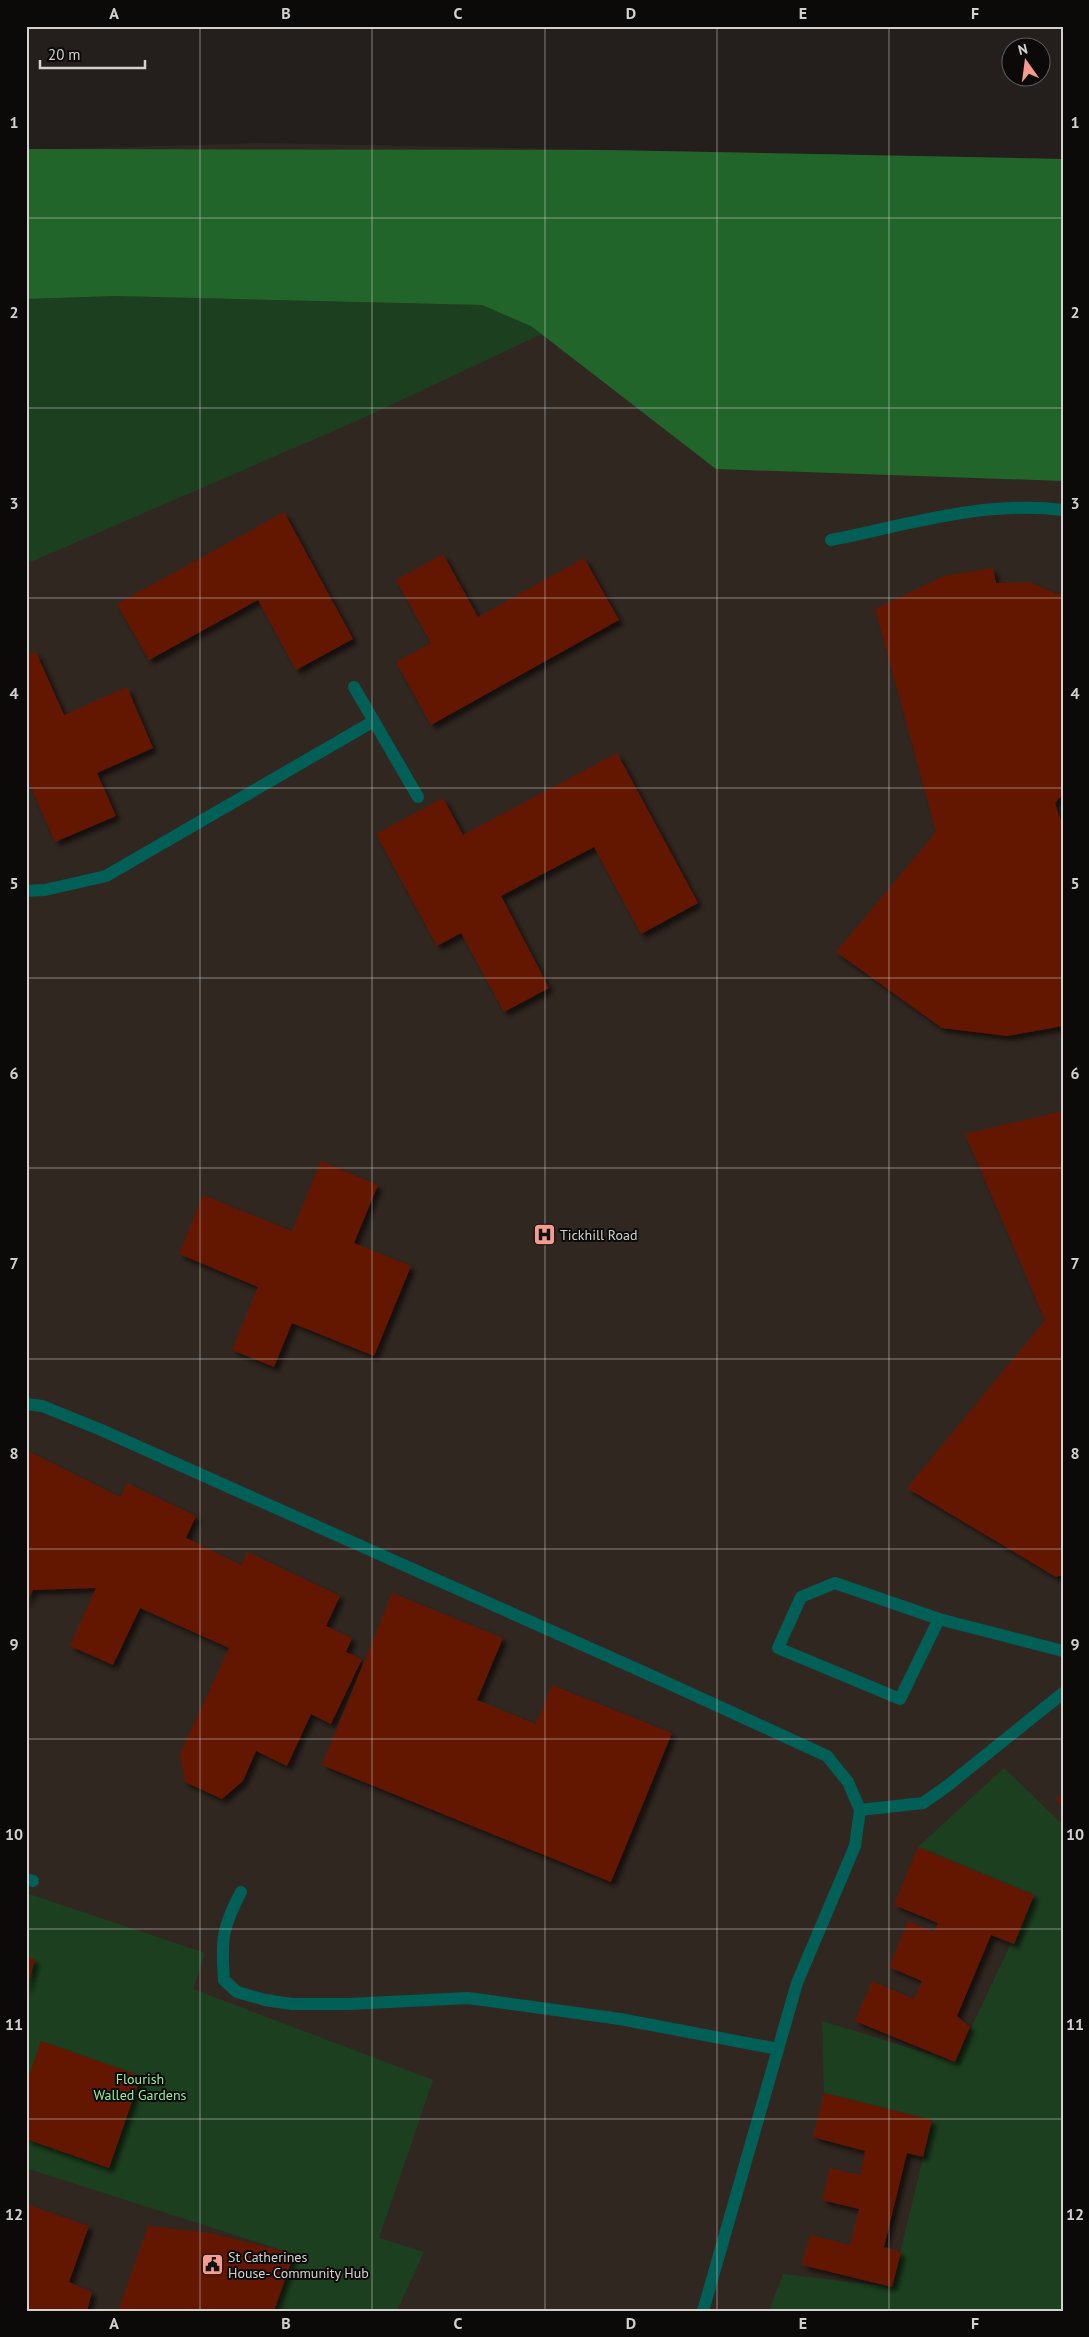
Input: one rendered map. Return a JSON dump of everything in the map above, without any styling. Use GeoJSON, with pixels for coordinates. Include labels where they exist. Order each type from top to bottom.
{"type":"FeatureCollection","features":[{"type":"Feature","properties":{"kind":"lane"},"geometry":{"type":"LineString","coordinates":[[830,540],[959,513],[1012,508],[1063,510]]}},
{"type":"Feature","properties":{"kind":"lane"},"geometry":{"type":"LineString","coordinates":[[354,687],[418,796]]}},
{"type":"Feature","properties":{"kind":"lane"},"geometry":{"type":"LineString","coordinates":[[26,891],[44,890],[106,876],[374,720]]}},
{"type":"Feature","properties":{"kind":"lane"},"geometry":{"type":"LineString","coordinates":[[26,1404],[42,1406],[99,1429],[659,1678],[827,1756],[848,1782],[860,1810],[856,1846],[797,1983],[703,2311]]}},
{"type":"Feature","properties":{"kind":"lane"},"geometry":{"type":"LineString","coordinates":[[939,1619],[900,1699],[778,1648],[801,1597],[835,1583],[939,1619],[1063,1652]]}},
{"type":"Feature","properties":{"kind":"lane"},"geometry":{"type":"LineString","coordinates":[[860,1810],[923,1803],[946,1787],[1063,1694]]}},
{"type":"Feature","properties":{"kind":"lane"},"geometry":{"type":"LineString","coordinates":[[240,1892],[224,1928],[222,1953],[224,1980],[238,1992],[265,2000],[292,2004],[358,2004],[468,1998],[620,2020],[778,2050]]}},
{"type":"Feature","properties":{"kind":"shaded area","name":"Tickhill Road"},"geometry":{"type":"Polygon","coordinates":[[[261,143],[1063,159],[1063,2311],[26,2311],[26,150],[261,143]]]}},
{"type":"Feature","properties":{"kind":"green space"},"geometry":{"type":"Polygon","coordinates":[[[26,149],[606,150],[1063,159],[1063,481],[716,469],[531,326],[482,305],[116,296],[26,299],[26,149]]]}},
{"type":"Feature","properties":{"kind":"green space"},"geometry":{"type":"Polygon","coordinates":[[[116,296],[482,305],[546,332],[361,419],[26,564],[26,299],[116,296]]]}},
{"type":"Feature","properties":{"kind":"green space"},"geometry":{"type":"Polygon","coordinates":[[[1004,1768],[1063,1825],[1063,2311],[769,2311],[783,2274],[892,2287],[932,2120],[824,2093],[822,2021],[955,2062],[1034,1895],[918,1847],[1004,1768]]]}},
{"type":"Feature","properties":{"kind":"green space","name":"Flourish Walled Gardens"},"geometry":{"type":"Polygon","coordinates":[[[26,1893],[205,1953],[193,1989],[433,2080],[379,2238],[424,2252],[397,2311],[274,2311],[294,2254],[26,2168],[26,1893]]]}},
{"type":"Feature","properties":{"kind":"building"},"geometry":{"type":"Polygon","coordinates":[[[284,512],[353,639],[296,670],[258,600],[149,660],[117,604],[284,512]]]}},
{"type":"Feature","properties":{"kind":"building"},"geometry":{"type":"Polygon","coordinates":[[[443,554],[478,617],[584,558],[619,620],[431,725],[396,662],[431,643],[396,580],[443,554]]]}},
{"type":"Feature","properties":{"kind":"building"},"geometry":{"type":"Polygon","coordinates":[[[993,568],[996,583],[1029,582],[1057,594],[1063,591],[1063,794],[1055,803],[1063,827],[1063,1026],[1007,1036],[942,1028],[836,952],[936,832],[875,609],[944,576],[993,568]]]}},
{"type":"Feature","properties":{"kind":"building"},"geometry":{"type":"Polygon","coordinates":[[[36,652],[64,715],[127,687],[153,748],[97,773],[116,816],[55,842],[26,776],[26,656],[36,652]]]}},
{"type":"Feature","properties":{"kind":"building"},"geometry":{"type":"Polygon","coordinates":[[[617,753],[698,903],[641,934],[594,847],[501,896],[549,988],[504,1012],[461,933],[437,946],[376,834],[443,798],[463,835],[617,753]]]}},
{"type":"Feature","properties":{"kind":"building"},"geometry":{"type":"Polygon","coordinates":[[[1063,1111],[1063,1575],[1056,1577],[907,1488],[1045,1320],[965,1134],[1063,1111]]]}},
{"type":"Feature","properties":{"kind":"building"},"geometry":{"type":"Polygon","coordinates":[[[321,1161],[378,1185],[354,1243],[411,1266],[374,1356],[292,1323],[274,1367],[232,1350],[258,1287],[179,1254],[203,1195],[292,1231],[321,1161]]]}},
{"type":"Feature","properties":{"kind":"building"},"geometry":{"type":"Polygon","coordinates":[[[26,1450],[120,1497],[127,1483],[196,1516],[186,1538],[241,1565],[248,1552],[340,1596],[326,1626],[352,1638],[346,1652],[362,1659],[331,1724],[311,1714],[287,1766],[256,1751],[243,1781],[222,1799],[185,1782],[180,1754],[229,1648],[140,1608],[113,1665],[70,1646],[96,1588],[33,1590],[26,1604],[26,1450]]]}},
{"type":"Feature","properties":{"kind":"building"},"geometry":{"type":"Polygon","coordinates":[[[392,1593],[503,1638],[477,1700],[536,1724],[552,1685],[672,1733],[611,1882],[322,1765],[392,1593]]]}},
{"type":"Feature","properties":{"kind":"building"},"geometry":{"type":"Polygon","coordinates":[[[1063,1793],[1063,1808],[1056,1799],[1063,1793]]]}},
{"type":"Feature","properties":{"kind":"building"},"geometry":{"type":"Polygon","coordinates":[[[918,1847],[1034,1895],[1014,1944],[991,1935],[957,2016],[970,2027],[955,2062],[855,2021],[872,1981],[914,1999],[922,1981],[889,1967],[908,1921],[934,1932],[938,1923],[894,1905],[918,1847]]]}},
{"type":"Feature","properties":{"kind":"building"},"geometry":{"type":"Polygon","coordinates":[[[26,1957],[35,1959],[27,1989],[26,1989],[26,1957]]]}},
{"type":"Feature","properties":{"kind":"building"},"geometry":{"type":"Polygon","coordinates":[[[41,2041],[141,2076],[109,2168],[26,2139],[26,2084],[41,2041]]]}},
{"type":"Feature","properties":{"kind":"building"},"geometry":{"type":"Polygon","coordinates":[[[824,2093],[932,2120],[923,2157],[907,2153],[884,2247],[901,2252],[892,2287],[802,2265],[810,2235],[850,2245],[859,2209],[822,2200],[830,2168],[860,2175],[865,2151],[813,2137],[824,2093]]]}},
{"type":"Feature","properties":{"kind":"building"},"geometry":{"type":"Polygon","coordinates":[[[26,2204],[89,2226],[69,2282],[92,2292],[87,2311],[26,2311],[26,2204]]]}},
{"type":"Feature","properties":{"kind":"building","name":"St Catherines House- Community Hub"},"geometry":{"type":"Polygon","coordinates":[[[148,2226],[210,2233],[294,2254],[274,2311],[118,2311],[148,2226]]]}},
{"type":"Feature","properties":{"kind":"place","name":"Tickhill Road"},"geometry":{"type":"Point","coordinates":[544,1235]}},
{"type":"Feature","properties":{"kind":"place","name":"St Catherines House- Community Hub"},"geometry":{"type":"Point","coordinates":[212,2265]}}]}
